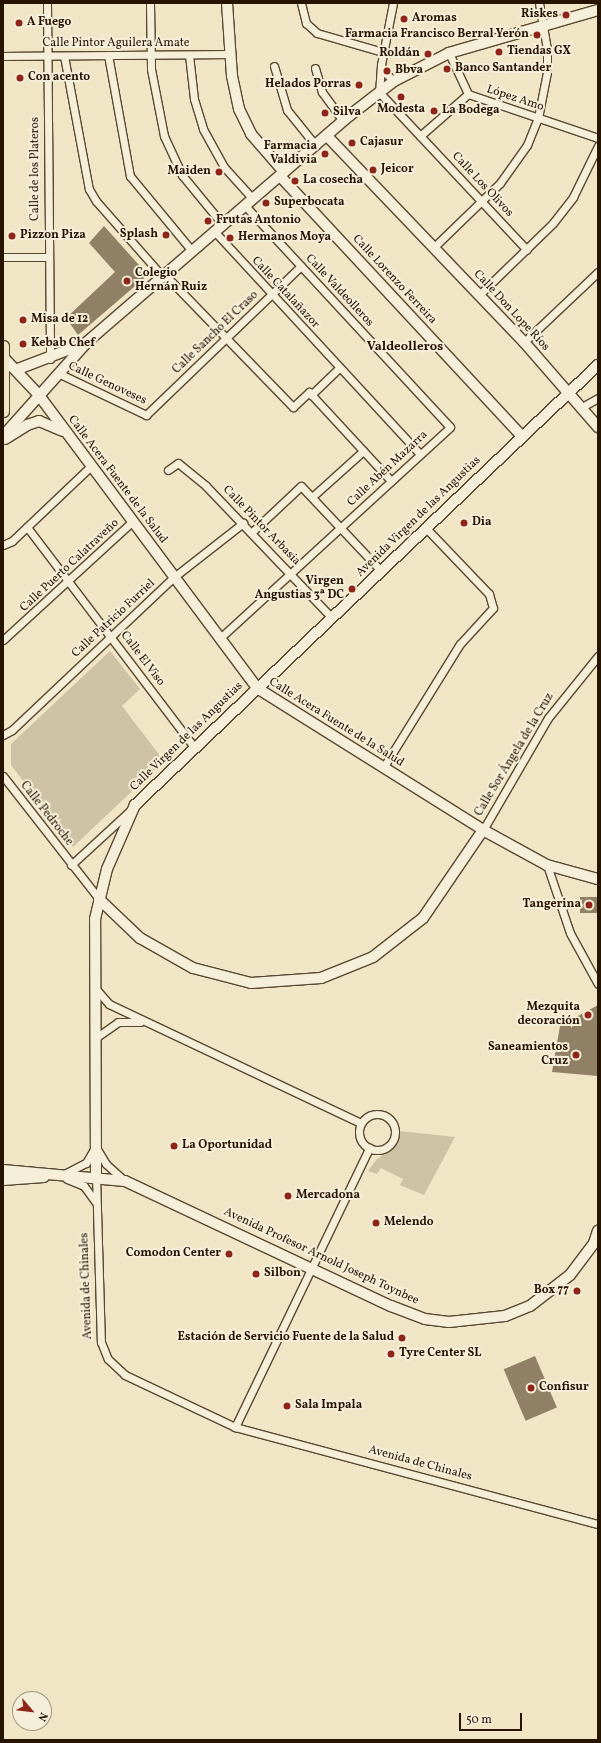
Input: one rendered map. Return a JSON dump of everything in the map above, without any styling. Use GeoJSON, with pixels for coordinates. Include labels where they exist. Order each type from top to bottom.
{"type":"FeatureCollection","features":[{"type":"Feature","properties":{"kind":"main road"},"geometry":{"type":"LineString","coordinates":[[3,346],[3,411]]}},
{"type":"Feature","properties":{"kind":"street","name":"Calle de los Plateros"},"geometry":{"type":"LineString","coordinates":[[47,3],[50,359]]}},
{"type":"Feature","properties":{"kind":"street","name":"Calle Catalañazor"},"geometry":{"type":"LineString","coordinates":[[150,3],[150,55],[158,118],[170,152],[190,186],[219,229],[272,295],[420,454]]}},
{"type":"Feature","properties":{"kind":"street","name":"Calle Lorenzo Ferreira"},"geometry":{"type":"LineString","coordinates":[[227,3],[230,54],[235,96],[245,123],[258,144],[282,174],[522,436]]}},
{"type":"Feature","properties":{"kind":"street"},"geometry":{"type":"LineString","coordinates":[[300,3],[306,23],[317,33],[383,52]]}},
{"type":"Feature","properties":{"kind":"street"},"geometry":{"type":"LineString","coordinates":[[379,92],[380,65],[393,3]]}},
{"type":"Feature","properties":{"kind":"street"},"geometry":{"type":"LineString","coordinates":[[433,248],[482,202],[515,165],[538,118],[547,72],[547,49],[541,25],[538,3]]}},
{"type":"Feature","properties":{"kind":"street"},"geometry":{"type":"LineString","coordinates":[[3,436],[38,394],[87,342],[316,146],[343,121],[394,81],[450,53],[541,25],[598,10]]}},
{"type":"Feature","properties":{"kind":"street","name":"López Amo"},"geometry":{"type":"LineString","coordinates":[[450,53],[468,94],[598,138]]}},
{"type":"Feature","properties":{"kind":"street","name":"Calle Pintor Aguilera Amate"},"geometry":{"type":"LineString","coordinates":[[3,56],[230,54]]}},
{"type":"Feature","properties":{"kind":"street"},"geometry":{"type":"LineString","coordinates":[[108,55],[130,176],[192,251]]}},
{"type":"Feature","properties":{"kind":"street"},"geometry":{"type":"LineString","coordinates":[[189,55],[194,99],[203,129],[224,167],[253,199]]}},
{"type":"Feature","properties":{"kind":"street"},"geometry":{"type":"LineString","coordinates":[[64,56],[89,189],[99,205],[164,276],[293,407],[309,392],[391,481]]}},
{"type":"Feature","properties":{"kind":"street"},"geometry":{"type":"LineString","coordinates":[[380,65],[384,72],[394,81]]}},
{"type":"Feature","properties":{"kind":"street"},"geometry":{"type":"LineString","coordinates":[[274,66],[287,110],[316,146]]}},
{"type":"Feature","properties":{"kind":"street"},"geometry":{"type":"LineString","coordinates":[[315,68],[322,92],[343,121]]}},
{"type":"Feature","properties":{"kind":"street","name":"Calle Los Olivos"},"geometry":{"type":"LineString","coordinates":[[379,92],[527,250]]}},
{"type":"Feature","properties":{"kind":"street"},"geometry":{"type":"LineString","coordinates":[[420,136],[468,94]]}},
{"type":"Feature","properties":{"kind":"street","name":"Calle Don Lope Ríos"},"geometry":{"type":"LineString","coordinates":[[327,136],[524,342],[580,408],[598,426]]}},
{"type":"Feature","properties":{"kind":"street"},"geometry":{"type":"LineString","coordinates":[[479,295],[527,250],[573,197],[598,146]]}},
{"type":"Feature","properties":{"kind":"street","name":"Calle Valdeolleros"},"geometry":{"type":"LineString","coordinates":[[245,206],[450,426]]}},
{"type":"Feature","properties":{"kind":"street"},"geometry":{"type":"LineString","coordinates":[[3,257],[48,256]]}},
{"type":"Feature","properties":{"kind":"street","name":"Calle Sancho El Craso"},"geometry":{"type":"LineString","coordinates":[[146,415],[301,266]]}},
{"type":"Feature","properties":{"kind":"street"},"geometry":{"type":"LineString","coordinates":[[524,342],[598,272]]}},
{"type":"Feature","properties":{"kind":"street"},"geometry":{"type":"LineString","coordinates":[[18,369],[50,359],[87,342]]}},
{"type":"Feature","properties":{"kind":"street","name":"Calle Acera Fuente de la Salud"},"geometry":{"type":"LineString","coordinates":[[4,358],[18,369],[38,394],[90,467],[258,688],[483,830],[547,865],[598,879]]}},
{"type":"Feature","properties":{"kind":"street","name":"Avenida Virgen de las Angustias"},"geometry":{"type":"LineString","coordinates":[[258,688],[598,365]]}},
{"type":"Feature","properties":{"kind":"street"},"geometry":{"type":"LineString","coordinates":[[311,395],[339,368]]}},
{"type":"Feature","properties":{"kind":"street","name":"Calle Genoveses"},"geometry":{"type":"LineString","coordinates":[[58,374],[146,415]]}},
{"type":"Feature","properties":{"kind":"street"},"geometry":{"type":"LineString","coordinates":[[580,408],[598,398]]}},
{"type":"Feature","properties":{"kind":"street"},"geometry":{"type":"LineString","coordinates":[[3,440],[27,425],[39,421],[64,432]]}},
{"type":"Feature","properties":{"kind":"street","name":"Calle Abén Mazarra"},"geometry":{"type":"LineString","coordinates":[[291,573],[450,426]]}},
{"type":"Feature","properties":{"kind":"street"},"geometry":{"type":"LineString","coordinates":[[312,497],[363,451]]}},
{"type":"Feature","properties":{"kind":"street","name":"Calle Pintor Arbasia"},"geometry":{"type":"LineString","coordinates":[[168,470],[178,463],[243,522],[332,618]]}},
{"type":"Feature","properties":{"kind":"street"},"geometry":{"type":"LineString","coordinates":[[3,545],[27,527],[90,467]]}},
{"type":"Feature","properties":{"kind":"street"},"geometry":{"type":"LineString","coordinates":[[252,532],[301,486],[342,527],[381,571]]}},
{"type":"Feature","properties":{"kind":"street","name":"Calle Puerto Calatraveño"},"geometry":{"type":"LineString","coordinates":[[3,640],[69,583],[132,522]]}},
{"type":"Feature","properties":{"kind":"street","name":"Calle Patricio Furriel"},"geometry":{"type":"LineString","coordinates":[[3,734],[12,730],[174,577],[243,522]]}},
{"type":"Feature","properties":{"kind":"street","name":"Calle El Viso"},"geometry":{"type":"LineString","coordinates":[[27,527],[195,748]]}},
{"type":"Feature","properties":{"kind":"street"},"geometry":{"type":"LineString","coordinates":[[383,768],[460,644],[493,608],[489,594],[426,528]]}},
{"type":"Feature","properties":{"kind":"street"},"geometry":{"type":"LineString","coordinates":[[220,638],[291,573]]}},
{"type":"Feature","properties":{"kind":"street","name":"Calle Sor Ángela de la Cruz"},"geometry":{"type":"LineString","coordinates":[[483,830],[548,718],[598,656]]}},
{"type":"Feature","properties":{"kind":"street","name":"Calle Virgen de las Angustias"},"geometry":{"type":"LineString","coordinates":[[71,865],[258,688]]}},
{"type":"Feature","properties":{"kind":"street","name":"Calle Pedroche"},"geometry":{"type":"LineString","coordinates":[[3,776],[99,899]]}},
{"type":"Feature","properties":{"kind":"street","name":"Calle Virgen de las Angustias"},"geometry":{"type":"LineString","coordinates":[[93,983],[95,919],[99,899],[119,836],[135,805]]}},
{"type":"Feature","properties":{"kind":"street"},"geometry":{"type":"LineString","coordinates":[[99,899],[140,938],[193,968],[251,983],[321,978],[373,957],[408,933],[423,918],[483,830]]}},
{"type":"Feature","properties":{"kind":"street"},"geometry":{"type":"LineString","coordinates":[[547,865],[570,933],[598,984]]}},
{"type":"Feature","properties":{"kind":"street"},"geometry":{"type":"LineString","coordinates":[[93,983],[98,994],[108,1004],[361,1123]]}},
{"type":"Feature","properties":{"kind":"street","name":"Avenida de Chinales"},"geometry":{"type":"LineString","coordinates":[[93,983],[96,1176],[101,1332],[108,1359],[130,1378],[235,1427],[598,1524]]}},
{"type":"Feature","properties":{"kind":"street"},"geometry":{"type":"LineString","coordinates":[[94,1039],[118,1022],[146,1023]]}},
{"type":"Feature","properties":{"kind":"street"},"geometry":{"type":"LineString","coordinates":[[376,1114],[388,1118],[394,1128],[390,1144],[380,1150],[369,1148],[361,1140],[361,1123],[376,1114]]}},
{"type":"Feature","properties":{"kind":"street","name":"Avenida de Chinales"},"geometry":{"type":"LineString","coordinates":[[64,1174],[86,1163],[96,1143]]}},
{"type":"Feature","properties":{"kind":"street","name":"Avenida de Chinales"},"geometry":{"type":"LineString","coordinates":[[96,1143],[106,1164],[125,1181]]}},
{"type":"Feature","properties":{"kind":"street"},"geometry":{"type":"LineString","coordinates":[[235,1427],[369,1148]]}},
{"type":"Feature","properties":{"kind":"street","name":"Avenida Profesor Arnold Joseph Toynbee"},"geometry":{"type":"LineString","coordinates":[[3,1170],[76,1174],[125,1181],[312,1267],[391,1306],[425,1319],[474,1322],[505,1316],[551,1292],[570,1275],[596,1244],[598,1232]]}},
{"type":"Feature","properties":{"kind":"street","name":"Avenida Profesor Arnold Joseph Toynbee"},"geometry":{"type":"LineString","coordinates":[[3,1180],[76,1174]]}},
{"type":"Feature","properties":{"kind":"street","name":"Avenida de Chinales"},"geometry":{"type":"LineString","coordinates":[[51,1176],[67,1178],[84,1186],[92,1193],[97,1210]]}},
{"type":"Feature","properties":{"kind":"shaded area"},"geometry":{"type":"Polygon","coordinates":[[[110,651],[140,689],[122,706],[164,761],[73,847],[11,765],[11,744],[110,651]]]}},
{"type":"Feature","properties":{"kind":"shaded area"},"geometry":{"type":"Polygon","coordinates":[[[400,1131],[455,1137],[424,1195],[400,1185],[403,1179],[381,1168],[377,1174],[368,1171],[377,1159],[395,1147],[400,1131]]]}},
{"type":"Feature","properties":{"kind":"building","name":"Colegio Hernán Ruiz"},"geometry":{"type":"Polygon","coordinates":[[[104,226],[148,275],[78,335],[66,318],[115,272],[89,243],[104,226]]]}},
{"type":"Feature","properties":{"kind":"building","name":"Tangerina"},"geometry":{"type":"Polygon","coordinates":[[[580,897],[598,897],[598,913],[580,913],[580,897]]]}},
{"type":"Feature","properties":{"kind":"building","name":"Saneamientos Cruz"},"geometry":{"type":"Polygon","coordinates":[[[598,1005],[598,1076],[552,1072],[560,1026],[598,1005]]]}},
{"type":"Feature","properties":{"kind":"building","name":"Confisur"},"geometry":{"type":"Polygon","coordinates":[[[535,1356],[557,1408],[526,1421],[504,1369],[535,1356]]]}},
{"type":"Feature","properties":{"kind":"place","name":"Riskes"},"geometry":{"type":"Point","coordinates":[566,15]}},
{"type":"Feature","properties":{"kind":"place","name":"Aromas"},"geometry":{"type":"Point","coordinates":[404,19]}},
{"type":"Feature","properties":{"kind":"place","name":"A Fuego"},"geometry":{"type":"Point","coordinates":[19,23]}},
{"type":"Feature","properties":{"kind":"place","name":"Farmacia Francisco Berral Yerón"},"geometry":{"type":"Point","coordinates":[537,35]}},
{"type":"Feature","properties":{"kind":"place","name":"Tiendas GX"},"geometry":{"type":"Point","coordinates":[499,52]}},
{"type":"Feature","properties":{"kind":"place","name":"Roldán"},"geometry":{"type":"Point","coordinates":[428,54]}},
{"type":"Feature","properties":{"kind":"place","name":"Banco Santander"},"geometry":{"type":"Point","coordinates":[447,69]}},
{"type":"Feature","properties":{"kind":"place","name":"Bbva"},"geometry":{"type":"Point","coordinates":[387,71]}},
{"type":"Feature","properties":{"kind":"place","name":"Con acento"},"geometry":{"type":"Point","coordinates":[20,78]}},
{"type":"Feature","properties":{"kind":"place","name":"Helados Porras"},"geometry":{"type":"Point","coordinates":[359,85]}},
{"type":"Feature","properties":{"kind":"place","name":"Modesta"},"geometry":{"type":"Point","coordinates":[401,97]}},
{"type":"Feature","properties":{"kind":"place","name":"La Bodega"},"geometry":{"type":"Point","coordinates":[434,111]}},
{"type":"Feature","properties":{"kind":"place","name":"Silva"},"geometry":{"type":"Point","coordinates":[325,113]}},
{"type":"Feature","properties":{"kind":"place","name":"Cajasur"},"geometry":{"type":"Point","coordinates":[352,143]}},
{"type":"Feature","properties":{"kind":"place","name":"Farmacia Valdivia"},"geometry":{"type":"Point","coordinates":[325,154]}},
{"type":"Feature","properties":{"kind":"place","name":"Jeicor"},"geometry":{"type":"Point","coordinates":[373,170]}},
{"type":"Feature","properties":{"kind":"place","name":"Maiden"},"geometry":{"type":"Point","coordinates":[219,172]}},
{"type":"Feature","properties":{"kind":"place","name":"La cosecha"},"geometry":{"type":"Point","coordinates":[295,181]}},
{"type":"Feature","properties":{"kind":"place","name":"Superbocata"},"geometry":{"type":"Point","coordinates":[266,203]}},
{"type":"Feature","properties":{"kind":"place","name":"Frutas Antonio"},"geometry":{"type":"Point","coordinates":[208,221]}},
{"type":"Feature","properties":{"kind":"place","name":"Splash"},"geometry":{"type":"Point","coordinates":[166,235]}},
{"type":"Feature","properties":{"kind":"place","name":"Pizzon Piza"},"geometry":{"type":"Point","coordinates":[12,236]}},
{"type":"Feature","properties":{"kind":"place","name":"Hermanos Moya"},"geometry":{"type":"Point","coordinates":[230,238]}},
{"type":"Feature","properties":{"kind":"place","name":"Colegio Hernán Ruiz"},"geometry":{"type":"Point","coordinates":[127,281]}},
{"type":"Feature","properties":{"kind":"place","name":"Misa de 12"},"geometry":{"type":"Point","coordinates":[23,320]}},
{"type":"Feature","properties":{"kind":"place","name":"Kebab Chef"},"geometry":{"type":"Point","coordinates":[23,344]}},
{"type":"Feature","properties":{"kind":"place","name":"Dia"},"geometry":{"type":"Point","coordinates":[464,523]}},
{"type":"Feature","properties":{"kind":"place","name":"Virgen Angustias 3ª DC"},"geometry":{"type":"Point","coordinates":[352,589]}},
{"type":"Feature","properties":{"kind":"place","name":"Tangerina"},"geometry":{"type":"Point","coordinates":[589,905]}},
{"type":"Feature","properties":{"kind":"place","name":"Mezquita decoración"},"geometry":{"type":"Point","coordinates":[588,1015]}},
{"type":"Feature","properties":{"kind":"place","name":"Saneamientos Cruz"},"geometry":{"type":"Point","coordinates":[576,1055]}},
{"type":"Feature","properties":{"kind":"place","name":"La Oportunidad"},"geometry":{"type":"Point","coordinates":[174,1146]}},
{"type":"Feature","properties":{"kind":"place","name":"Mercadona"},"geometry":{"type":"Point","coordinates":[288,1196]}},
{"type":"Feature","properties":{"kind":"place","name":"Melendo"},"geometry":{"type":"Point","coordinates":[376,1223]}},
{"type":"Feature","properties":{"kind":"place","name":"Comodon Center"},"geometry":{"type":"Point","coordinates":[229,1254]}},
{"type":"Feature","properties":{"kind":"place","name":"Silbon"},"geometry":{"type":"Point","coordinates":[256,1274]}},
{"type":"Feature","properties":{"kind":"place","name":"Box 77"},"geometry":{"type":"Point","coordinates":[577,1291]}},
{"type":"Feature","properties":{"kind":"place","name":"Estación de Servicio Fuente de la Salud"},"geometry":{"type":"Point","coordinates":[402,1338]}},
{"type":"Feature","properties":{"kind":"place","name":"Tyre Center SL"},"geometry":{"type":"Point","coordinates":[391,1354]}},
{"type":"Feature","properties":{"kind":"place","name":"Confisur"},"geometry":{"type":"Point","coordinates":[531,1388]}},
{"type":"Feature","properties":{"kind":"place","name":"Sala Impala"},"geometry":{"type":"Point","coordinates":[287,1406]}},
{"type":"Feature","properties":{"kind":"district","name":"Valdeolleros"},"geometry":{"type":"Point","coordinates":[405,347]}}]}
